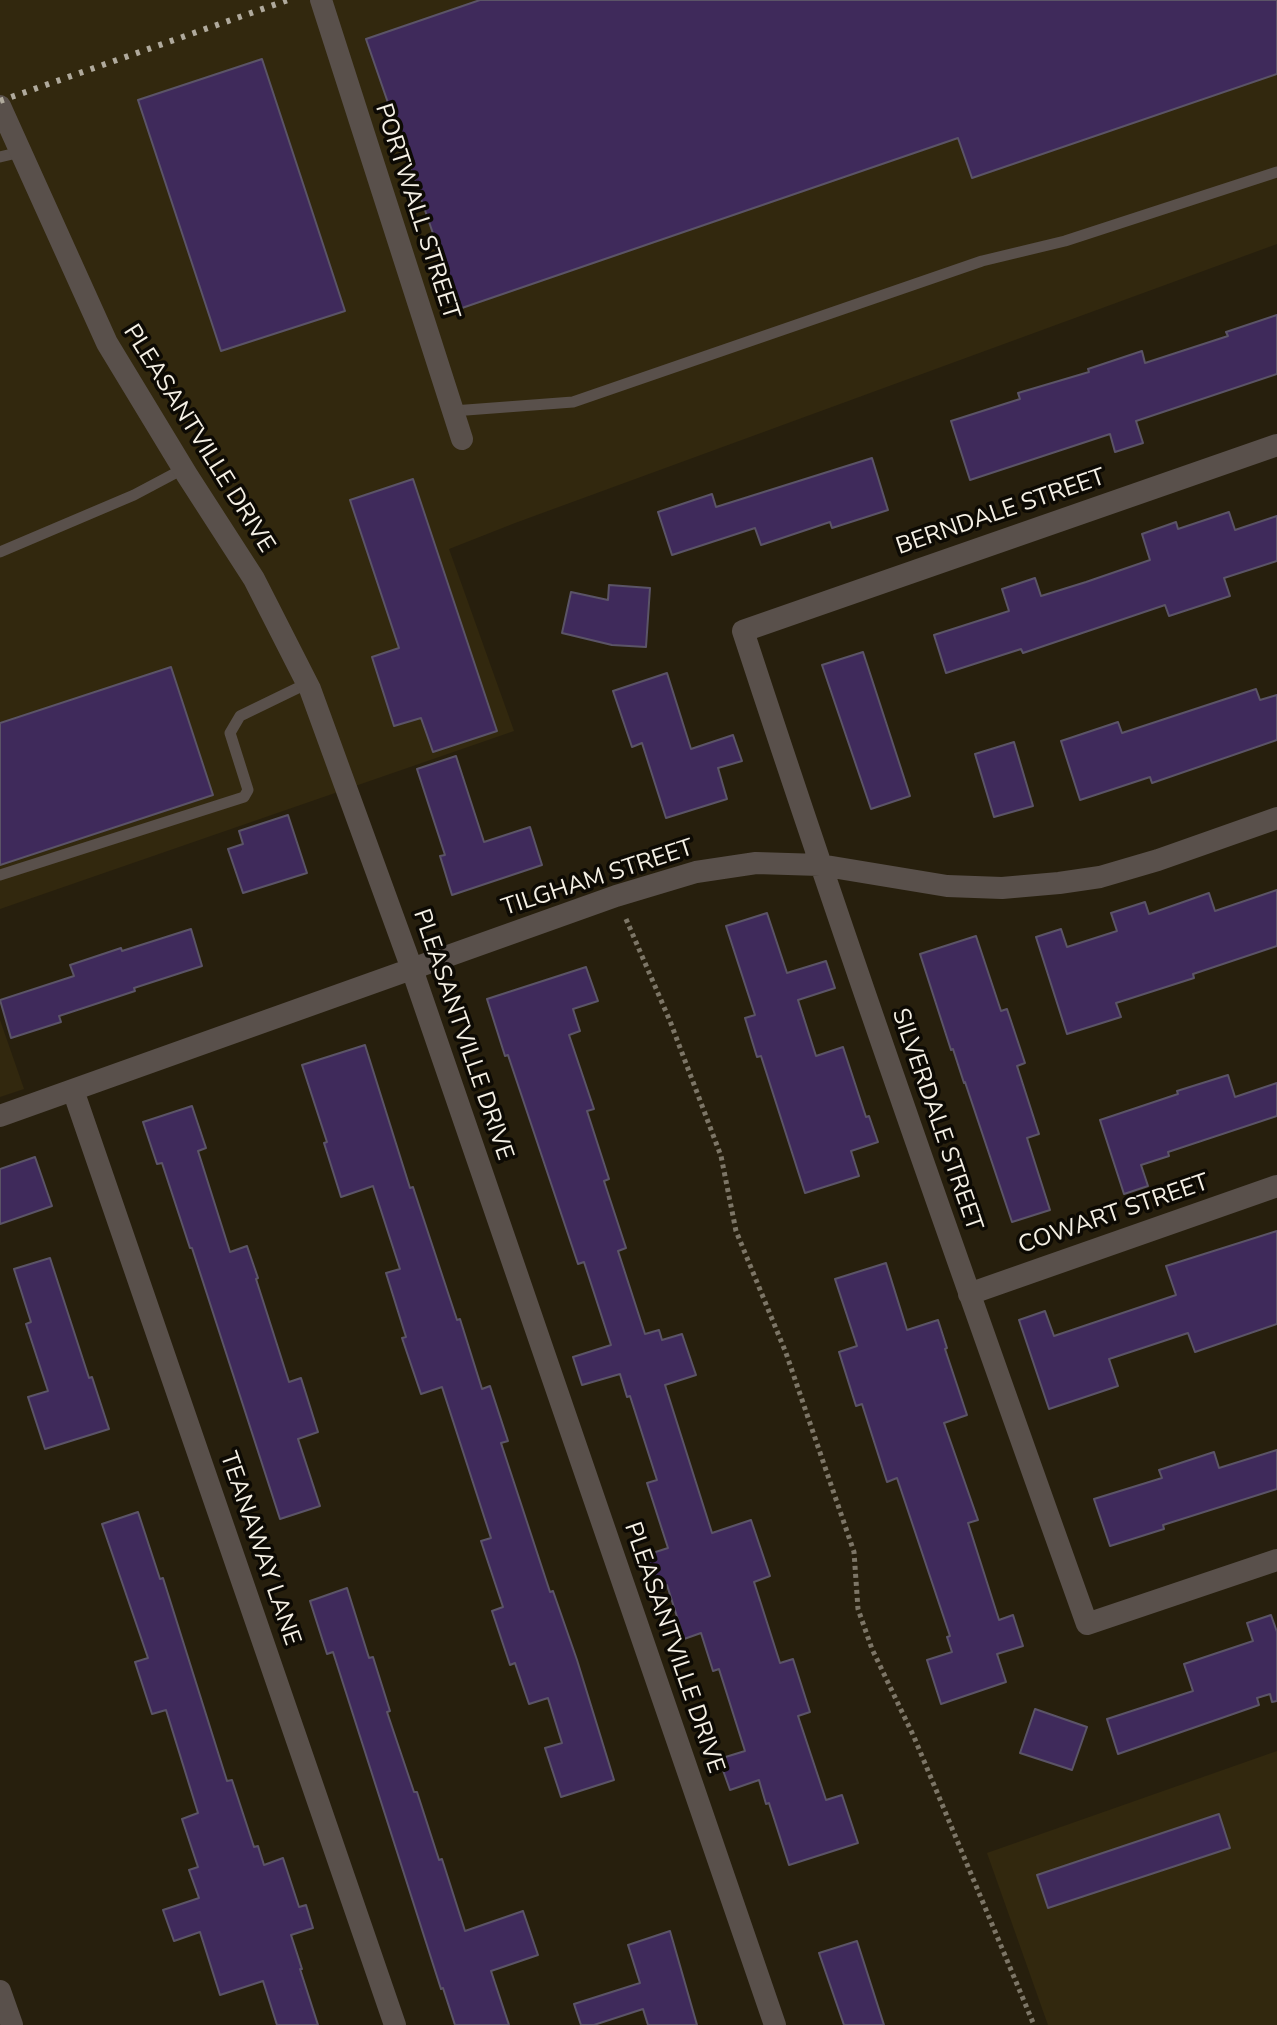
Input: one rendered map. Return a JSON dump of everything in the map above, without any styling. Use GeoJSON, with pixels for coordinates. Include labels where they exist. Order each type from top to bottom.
{"type":"FeatureCollection","features":[{"type":"Feature","properties":{"kind":"street","name":"PORTWALL STREET"},"geometry":{"type":"LineString","coordinates":[[321,0],[462,439]]}},
{"type":"Feature","properties":{"kind":"street","name":"PLEASANTVILLE DRIVE"},"geometry":{"type":"LineString","coordinates":[[0,106],[10,154],[107,343],[254,579],[308,683],[412,969],[775,2025]]}},
{"type":"Feature","properties":{"kind":"street","name":"BERNDALE STREET"},"geometry":{"type":"LineString","coordinates":[[743,631],[1277,445]]}},
{"type":"Feature","properties":{"kind":"street","name":"SILVERDALE STREET"},"geometry":{"type":"LineString","coordinates":[[743,631],[820,865],[1087,1624],[1277,1560]]}},
{"type":"Feature","properties":{"kind":"street","name":"TILGHAM STREET"},"geometry":{"type":"LineString","coordinates":[[0,1116],[616,896],[696,872],[756,863],[820,865],[947,886],[1002,888],[1059,883],[1100,877],[1158,860],[1277,818]]}},
{"type":"Feature","properties":{"kind":"street","name":"TEANAWAY LANE"},"geometry":{"type":"LineString","coordinates":[[73,1090],[395,2025]]}},
{"type":"Feature","properties":{"kind":"street","name":"COWART STREET"},"geometry":{"type":"LineString","coordinates":[[969,1294],[1277,1186]]}},
{"type":"Feature","properties":{"kind":"street"},"geometry":{"type":"LineString","coordinates":[[0,1991],[12,2025]]}},
{"type":"Feature","properties":{"kind":"lane"},"geometry":{"type":"LineString","coordinates":[[453,411],[573,402],[982,261],[1065,241],[1277,172]]}},
{"type":"Feature","properties":{"kind":"lane"},"geometry":{"type":"LineString","coordinates":[[0,552],[134,495],[183,469]]}},
{"type":"Feature","properties":{"kind":"lane"},"geometry":{"type":"LineString","coordinates":[[0,875],[244,797],[248,790],[230,733],[240,716],[308,683]]}},
{"type":"Feature","properties":{"kind":"path"},"geometry":{"type":"LineString","coordinates":[[616,896],[670,1021],[721,1156],[736,1231],[786,1353],[854,1552],[858,1609],[872,1649],[914,1737],[1034,2025]]}},
{"type":"Feature","properties":{"kind":"shaded area"},"geometry":{"type":"Polygon","coordinates":[[[0,0],[1277,0],[1277,244],[449,549],[514,731],[0,909],[0,0]]]}},
{"type":"Feature","properties":{"kind":"shaded area"},"geometry":{"type":"Polygon","coordinates":[[[0,1020],[24,1089],[0,1097],[0,1020]]]}},
{"type":"Feature","properties":{"kind":"shaded area"},"geometry":{"type":"Polygon","coordinates":[[[1277,1751],[1277,2025],[1048,2025],[987,1853],[1277,1751]]]}},
{"type":"Feature","properties":{"kind":"building"},"geometry":{"type":"Polygon","coordinates":[[[480,0],[1277,0],[1277,74],[972,178],[958,138],[459,309],[366,39],[480,0]]]}},
{"type":"Feature","properties":{"kind":"building"},"geometry":{"type":"Polygon","coordinates":[[[262,59],[345,311],[221,351],[138,100],[262,59]]]}},
{"type":"Feature","properties":{"kind":"building"},"geometry":{"type":"Polygon","coordinates":[[[1277,315],[1277,374],[1136,421],[1143,443],[1115,452],[1110,434],[970,480],[951,421],[1020,399],[1018,393],[1089,372],[1088,369],[1142,351],[1145,363],[1228,336],[1226,332],[1277,315]]]}},
{"type":"Feature","properties":{"kind":"building"},"geometry":{"type":"Polygon","coordinates":[[[872,458],[888,510],[832,528],[830,522],[761,545],[755,528],[672,555],[658,512],[712,494],[716,507],[872,458]]]}},
{"type":"Feature","properties":{"kind":"building"},"geometry":{"type":"Polygon","coordinates":[[[413,479],[497,731],[433,752],[421,718],[394,726],[372,657],[399,648],[350,500],[413,479]]]}},
{"type":"Feature","properties":{"kind":"building"},"geometry":{"type":"Polygon","coordinates":[[[1229,512],[1235,530],[1277,516],[1277,561],[1224,578],[1230,596],[1169,616],[1165,605],[1023,653],[1021,649],[946,673],[934,635],[1009,611],[1002,589],[1035,578],[1041,596],[1086,582],[1150,560],[1142,534],[1176,522],[1178,529],[1229,512]]]}},
{"type":"Feature","properties":{"kind":"building"},"geometry":{"type":"Polygon","coordinates":[[[609,585],[650,588],[646,647],[612,645],[562,633],[571,592],[608,600],[609,585]]]}},
{"type":"Feature","properties":{"kind":"building"},"geometry":{"type":"Polygon","coordinates":[[[863,652],[910,796],[871,809],[822,665],[863,652]]]}},
{"type":"Feature","properties":{"kind":"building"},"geometry":{"type":"Polygon","coordinates":[[[171,667],[213,795],[0,865],[0,723],[171,667]]]}},
{"type":"Feature","properties":{"kind":"building"},"geometry":{"type":"Polygon","coordinates":[[[667,673],[691,749],[733,735],[742,761],[718,768],[727,799],[666,818],[642,743],[632,747],[613,691],[667,673]]]}},
{"type":"Feature","properties":{"kind":"building"},"geometry":{"type":"Polygon","coordinates":[[[1256,689],[1260,700],[1277,695],[1277,740],[1152,783],[1150,777],[1080,800],[1061,741],[1118,722],[1122,733],[1256,689]]]}},
{"type":"Feature","properties":{"kind":"building"},"geometry":{"type":"Polygon","coordinates":[[[1014,742],[1033,806],[994,817],[975,754],[1014,742]]]}},
{"type":"Feature","properties":{"kind":"building"},"geometry":{"type":"Polygon","coordinates":[[[456,756],[484,842],[530,827],[542,865],[452,895],[440,856],[445,855],[417,769],[456,756]]]}},
{"type":"Feature","properties":{"kind":"building"},"geometry":{"type":"Polygon","coordinates":[[[288,815],[307,873],[243,893],[228,849],[243,844],[239,831],[288,815]]]}},
{"type":"Feature","properties":{"kind":"building"},"geometry":{"type":"Polygon","coordinates":[[[1277,890],[1277,946],[1193,974],[1194,978],[1116,1003],[1121,1017],[1067,1034],[1036,937],[1061,929],[1067,947],[1117,931],[1111,913],[1145,902],[1149,914],[1209,893],[1215,911],[1277,890]]]}},
{"type":"Feature","properties":{"kind":"building"},"geometry":{"type":"Polygon","coordinates":[[[767,913],[787,973],[826,961],[835,988],[798,1000],[816,1056],[843,1047],[866,1117],[869,1116],[878,1142],[851,1151],[859,1176],[805,1193],[761,1056],[757,1057],[745,1018],[755,1015],[726,926],[767,913]]]}},
{"type":"Feature","properties":{"kind":"building"},"geometry":{"type":"Polygon","coordinates":[[[191,929],[202,966],[59,1016],[61,1022],[11,1038],[0,1000],[74,976],[70,965],[191,929]]]}},
{"type":"Feature","properties":{"kind":"building"},"geometry":{"type":"Polygon","coordinates":[[[976,936],[1001,1011],[1007,1009],[1025,1063],[1017,1066],[1039,1134],[1027,1138],[1050,1210],[1012,1222],[920,954],[976,936]]]}},
{"type":"Feature","properties":{"kind":"building"},"geometry":{"type":"Polygon","coordinates":[[[586,967],[598,1001],[573,1009],[580,1031],[569,1035],[594,1109],[587,1111],[609,1179],[604,1181],[626,1248],[618,1251],[645,1334],[659,1330],[662,1340],[682,1334],[696,1375],[665,1385],[712,1533],[751,1520],[770,1576],[754,1582],[780,1663],[793,1659],[810,1712],[798,1716],[826,1800],[842,1795],[858,1843],[789,1865],[759,1780],[730,1790],[719,1759],[745,1751],[719,1669],[713,1671],[701,1633],[684,1639],[667,1585],[654,1589],[643,1556],[668,1548],[647,1483],[657,1480],[630,1396],[627,1397],[620,1374],[582,1385],[573,1357],[611,1345],[584,1262],[578,1264],[487,999],[586,967]]]}},
{"type":"Feature","properties":{"kind":"building"},"geometry":{"type":"Polygon","coordinates":[[[365,1045],[410,1188],[413,1187],[482,1389],[490,1386],[508,1441],[501,1443],[550,1592],[553,1591],[577,1660],[614,1780],[561,1797],[545,1748],[562,1743],[548,1698],[529,1704],[515,1663],[510,1665],[492,1611],[503,1607],[481,1541],[491,1538],[442,1387],[421,1394],[402,1338],[406,1337],[386,1273],[400,1269],[373,1186],[341,1197],[302,1065],[365,1045]]]}},
{"type":"Feature","properties":{"kind":"building"},"geometry":{"type":"Polygon","coordinates":[[[1228,1075],[1235,1097],[1277,1083],[1277,1116],[1168,1152],[1169,1156],[1141,1165],[1148,1186],[1124,1194],[1100,1120],[1228,1075]]]}},
{"type":"Feature","properties":{"kind":"building"},"geometry":{"type":"Polygon","coordinates":[[[192,1106],[206,1148],[198,1151],[230,1252],[247,1246],[289,1382],[301,1378],[318,1432],[298,1439],[320,1506],[280,1519],[192,1248],[162,1163],[157,1164],[143,1122],[192,1106]]]}},
{"type":"Feature","properties":{"kind":"building"},"geometry":{"type":"Polygon","coordinates":[[[35,1157],[52,1206],[0,1224],[0,1169],[35,1157]]]}},
{"type":"Feature","properties":{"kind":"building"},"geometry":{"type":"Polygon","coordinates":[[[1277,1231],[1277,1324],[1195,1352],[1188,1333],[1109,1359],[1118,1386],[1049,1409],[1019,1320],[1045,1311],[1054,1336],[1176,1295],[1166,1266],[1277,1231]]]}},
{"type":"Feature","properties":{"kind":"building"},"geometry":{"type":"Polygon","coordinates":[[[50,1258],[109,1429],[45,1449],[28,1397],[48,1391],[26,1324],[31,1322],[14,1269],[50,1258]]]}},
{"type":"Feature","properties":{"kind":"building"},"geometry":{"type":"Polygon","coordinates":[[[886,1263],[907,1330],[938,1320],[967,1415],[944,1423],[978,1520],[968,1523],[999,1620],[1013,1615],[1023,1646],[997,1654],[1006,1682],[941,1704],[927,1660],[952,1652],[947,1637],[950,1636],[897,1478],[887,1482],[862,1404],[856,1406],[839,1352],[857,1346],[835,1279],[886,1263]]]}},
{"type":"Feature","properties":{"kind":"building"},"geometry":{"type":"Polygon","coordinates":[[[1277,1450],[1277,1489],[1163,1525],[1164,1529],[1110,1546],[1094,1499],[1162,1478],[1159,1470],[1214,1452],[1219,1468],[1277,1450]]]}},
{"type":"Feature","properties":{"kind":"building"},"geometry":{"type":"Polygon","coordinates":[[[138,1512],[160,1579],[163,1578],[227,1781],[232,1780],[254,1847],[258,1846],[264,1865],[283,1858],[299,1907],[306,1905],[313,1928],[291,1935],[318,2025],[277,2025],[263,1981],[220,1995],[200,1932],[174,1941],[163,1910],[199,1898],[189,1870],[198,1867],[182,1819],[198,1813],[166,1710],[152,1714],[135,1662],[148,1658],[102,1524],[138,1512]]]}},
{"type":"Feature","properties":{"kind":"building"},"geometry":{"type":"Polygon","coordinates":[[[347,1588],[369,1658],[373,1657],[390,1711],[387,1712],[414,1792],[417,1792],[439,1860],[442,1859],[465,1931],[523,1911],[538,1955],[491,1971],[509,2025],[455,2025],[441,1989],[333,1652],[327,1654],[310,1601],[347,1588]]]}},
{"type":"Feature","properties":{"kind":"building"},"geometry":{"type":"Polygon","coordinates":[[[1271,1615],[1277,1632],[1277,1701],[1272,1702],[1270,1694],[1257,1698],[1259,1705],[1118,1754],[1107,1719],[1193,1691],[1184,1664],[1253,1641],[1247,1623],[1271,1615]]]}},
{"type":"Feature","properties":{"kind":"building"},"geometry":{"type":"Polygon","coordinates":[[[1035,1709],[1087,1727],[1072,1770],[1020,1753],[1035,1709]]]}},
{"type":"Feature","properties":{"kind":"building"},"geometry":{"type":"Polygon","coordinates":[[[1219,1814],[1230,1848],[1048,1908],[1037,1875],[1219,1814]]]}},
{"type":"Feature","properties":{"kind":"building"},"geometry":{"type":"Polygon","coordinates":[[[670,1931],[697,2025],[648,2025],[643,2009],[594,2025],[581,2025],[574,2004],[640,1983],[628,1945],[670,1931]]]}},
{"type":"Feature","properties":{"kind":"building"},"geometry":{"type":"Polygon","coordinates":[[[857,1941],[884,2025],[844,2025],[819,1953],[857,1941]]]}},
{"type":"Feature","properties":{"kind":"railway"},"geometry":{"type":"LineString","coordinates":[[0,101],[288,0]]}}]}
